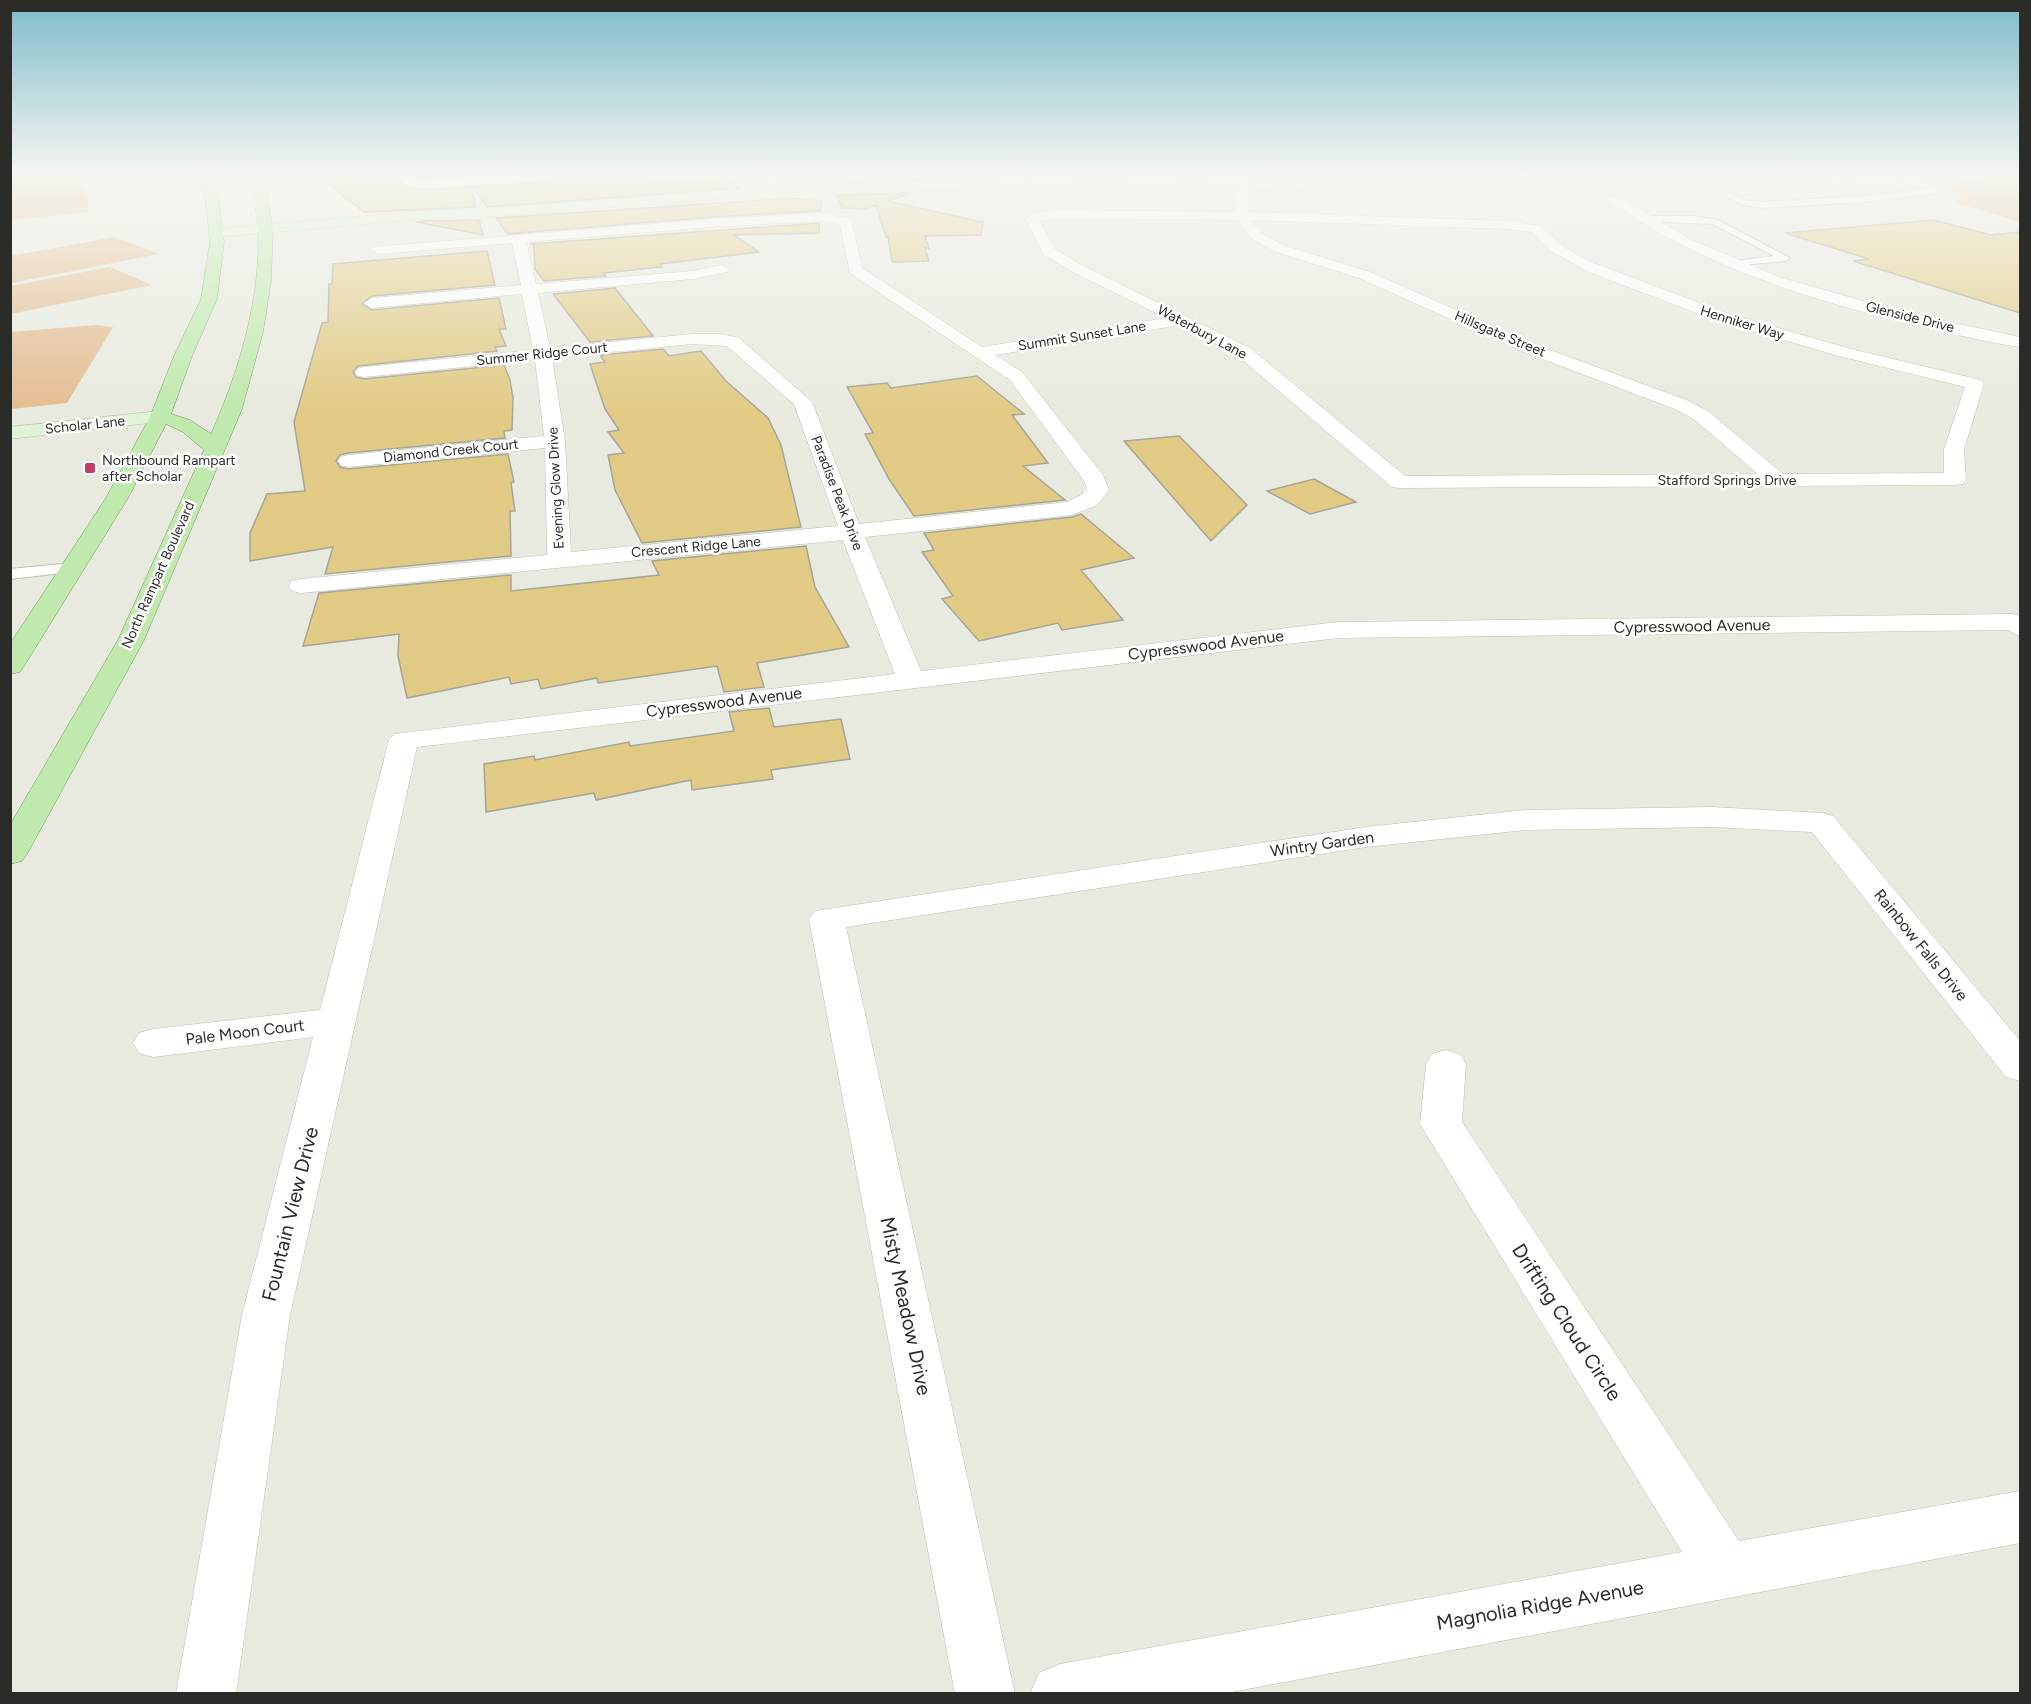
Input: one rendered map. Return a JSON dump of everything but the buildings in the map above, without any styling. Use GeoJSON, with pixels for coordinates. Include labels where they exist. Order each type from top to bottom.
{"type":"FeatureCollection","features":[{"type":"Feature","properties":{"kind":"main road"},"geometry":{"type":"LineString","coordinates":[[10,666],[117,498],[160,417],[183,356],[209,299],[215,254]]}},
{"type":"Feature","properties":{"kind":"main road","name":"North Rampart Boulevard"},"geometry":{"type":"LineString","coordinates":[[10,854],[19,825],[131,640],[232,409],[255,332],[265,254]]}},
{"type":"Feature","properties":{"kind":"main road"},"geometry":{"type":"LineString","coordinates":[[160,417],[183,422],[199,433],[214,448]]}},
{"type":"Feature","properties":{"kind":"street","name":"Evening Glow Drive"},"geometry":{"type":"LineString","coordinates":[[521,254],[543,354],[555,441],[559,561]]}},
{"type":"Feature","properties":{"kind":"street"},"geometry":{"type":"LineString","coordinates":[[852,254],[855,270],[870,282],[981,352]]}},
{"type":"Feature","properties":{"kind":"street","name":"Waterbury Lane"},"geometry":{"type":"LineString","coordinates":[[1052,254],[1078,269],[1245,352],[1400,482]]}},
{"type":"Feature","properties":{"kind":"street","name":"Hillsgate Street"},"geometry":{"type":"LineString","coordinates":[[1298,254],[1383,281],[1504,338],[1682,405],[1702,416],[1778,480]]}},
{"type":"Feature","properties":{"kind":"street","name":"Henniker Way"},"geometry":{"type":"LineString","coordinates":[[1565,254],[1666,298],[1791,339],[1975,384]]}},
{"type":"Feature","properties":{"kind":"street","name":"Glenside Drive"},"geometry":{"type":"LineString","coordinates":[[1709,254],[1843,300],[2019,341]]}},
{"type":"Feature","properties":{"kind":"street"},"geometry":{"type":"LineString","coordinates":[[372,303],[693,275],[722,269]]}},
{"type":"Feature","properties":{"kind":"street","name":"Summit Sunset Lane"},"geometry":{"type":"LineString","coordinates":[[981,352],[1183,320]]}},
{"type":"Feature","properties":{"kind":"street","name":"Summer Ridge Court"},"geometry":{"type":"LineString","coordinates":[[364,372],[692,339],[721,339]]}},
{"type":"Feature","properties":{"kind":"street","name":"Paradise Peak Drive"},"geometry":{"type":"LineString","coordinates":[[721,339],[733,342],[803,402],[851,532],[910,679]]}},
{"type":"Feature","properties":{"kind":"street","name":"Crescent Ridge Lane"},"geometry":{"type":"LineString","coordinates":[[301,586],[1072,508],[1089,500],[1098,490],[1095,480],[1016,376],[981,352]]}},
{"type":"Feature","properties":{"kind":"street","name":"Stafford Springs Drive"},"geometry":{"type":"LineString","coordinates":[[1400,482],[1955,479],[1954,449],[1975,384]]}},
{"type":"Feature","properties":{"kind":"street","name":"Scholar Lane"},"geometry":{"type":"LineString","coordinates":[[10,433],[160,417]]}},
{"type":"Feature","properties":{"kind":"street","name":"Diamond Creek Court"},"geometry":{"type":"LineString","coordinates":[[348,461],[555,441]]}},
{"type":"Feature","properties":{"kind":"street","name":"Cypresswood Avenue"},"geometry":{"type":"LineString","coordinates":[[404,740],[1338,630],[2017,625]]}},
{"type":"Feature","properties":{"kind":"street","name":"Fountain View Drive"},"geometry":{"type":"LineString","coordinates":[[206,1694],[266,1315],[404,740]]}},
{"type":"Feature","properties":{"kind":"street","name":"Wintry Garden"},"geometry":{"type":"LineString","coordinates":[[826,919],[1366,837],[1525,820],[1713,817],[1822,823]]}},
{"type":"Feature","properties":{"kind":"street","name":"Rainbow Falls Drive"},"geometry":{"type":"LineString","coordinates":[[1822,823],[2020,1067]]}},
{"type":"Feature","properties":{"kind":"street","name":"Misty Meadow Drive"},"geometry":{"type":"LineString","coordinates":[[826,919],[986,1694]]}},
{"type":"Feature","properties":{"kind":"street","name":"Pale Moon Court"},"geometry":{"type":"LineString","coordinates":[[153,1043],[337,1021]]}},
{"type":"Feature","properties":{"kind":"street","name":"Drifting Cloud Circle"},"geometry":{"type":"LineString","coordinates":[[1446,1064],[1441,1124],[1726,1571]]}},
{"type":"Feature","properties":{"kind":"street","name":"Magnolia Ridge Avenue"},"geometry":{"type":"LineString","coordinates":[[1060,1694],[2020,1516]]}},
{"type":"Feature","properties":{"kind":"lane"},"geometry":{"type":"LineString","coordinates":[[1734,264],[1785,258],[1776,254]]}},
{"type":"Feature","properties":{"kind":"lane"},"geometry":{"type":"LineString","coordinates":[[10,574],[73,568]]}},
{"type":"Feature","properties":{"kind":"shaded area"},"geometry":{"type":"Polygon","coordinates":[[[25,254],[159,254],[11,283],[11,256],[25,254]]]}},
{"type":"Feature","properties":{"kind":"shaded area"},"geometry":{"type":"Polygon","coordinates":[[[110,267],[152,285],[11,314],[11,286],[110,267]]]}},
{"type":"Feature","properties":{"kind":"shaded area"},"geometry":{"type":"Polygon","coordinates":[[[96,325],[113,327],[67,403],[11,409],[11,332],[96,325]]]}},
{"type":"Feature","properties":{"kind":"place","name":"Northbound Rampart after Scholar"},"geometry":{"type":"Point","coordinates":[90,468]}}]}
